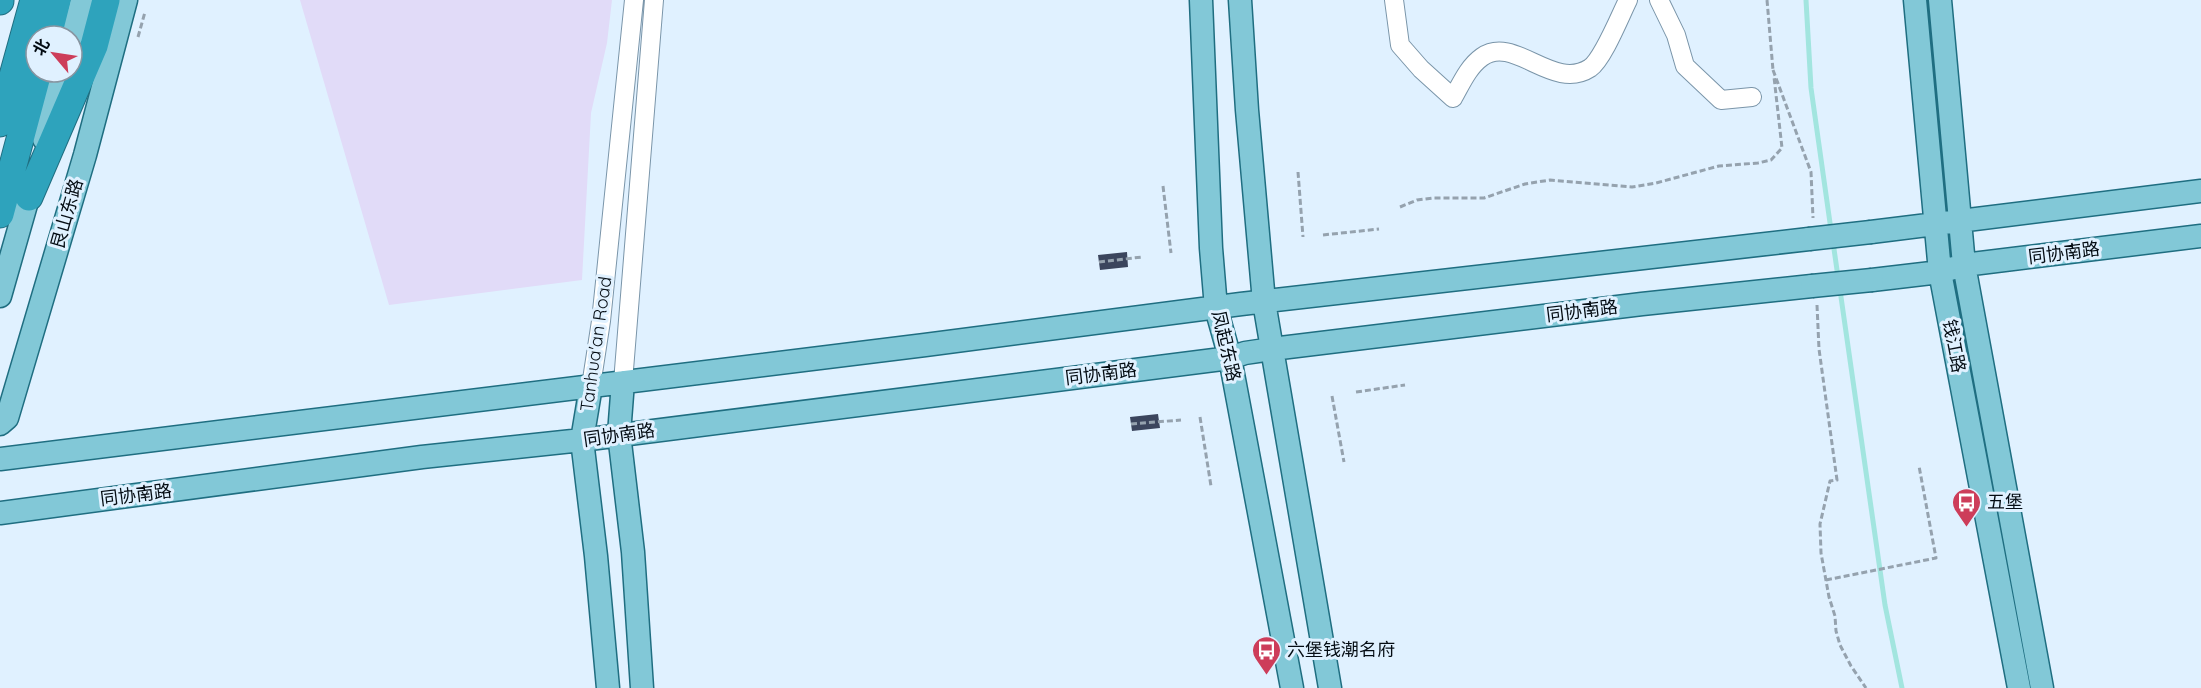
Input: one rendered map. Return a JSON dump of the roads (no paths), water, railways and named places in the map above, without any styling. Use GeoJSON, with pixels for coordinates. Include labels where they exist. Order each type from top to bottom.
{"type":"FeatureCollection","features":[{"type":"Feature","properties":{"kind":"highway"},"geometry":{"type":"LineString","coordinates":[[0,123],[34,0]]}},
{"type":"Feature","properties":{"kind":"highway"},"geometry":{"type":"LineString","coordinates":[[51,24],[57,0]]}},
{"type":"Feature","properties":{"kind":"highway"},"geometry":{"type":"LineString","coordinates":[[84,39],[106,0]]}},
{"type":"Feature","properties":{"kind":"highway"},"geometry":{"type":"LineString","coordinates":[[0,214],[35,84]]}},
{"type":"Feature","properties":{"kind":"highway"},"geometry":{"type":"LineString","coordinates":[[29,196],[68,84]]}},
{"type":"Feature","properties":{"kind":"main road"},"geometry":{"type":"LineString","coordinates":[[0,12],[1,0]]}},
{"type":"Feature","properties":{"kind":"main road"},"geometry":{"type":"LineString","coordinates":[[82,0],[83,24]]}},
{"type":"Feature","properties":{"kind":"main road","name":"艮山东路"},"geometry":{"type":"LineString","coordinates":[[0,424],[7,418],[14,395],[85,154],[126,0]]}},
{"type":"Feature","properties":{"kind":"main road","name":"凤起东路"},"geometry":{"type":"LineString","coordinates":[[1201,0],[1211,248],[1216,308],[1230,358],[1292,688]]}},
{"type":"Feature","properties":{"kind":"main road"},"geometry":{"type":"LineString","coordinates":[[1240,0],[1264,302],[1330,688]]}},
{"type":"Feature","properties":{"kind":"main road","name":"钱江路"},"geometry":{"type":"LineString","coordinates":[[1915,0],[1940,272],[2019,688]]}},
{"type":"Feature","properties":{"kind":"main road","name":"钱江路"},"geometry":{"type":"LineString","coordinates":[[1940,0],[1964,265],[2042,688]]}},
{"type":"Feature","properties":{"kind":"main road"},"geometry":{"type":"LineString","coordinates":[[0,296],[59,84]]}},
{"type":"Feature","properties":{"kind":"main road"},"geometry":{"type":"LineString","coordinates":[[0,459],[1264,302],[1811,229],[1871,232],[2201,191]]}},
{"type":"Feature","properties":{"kind":"main road","name":"同协南路"},"geometry":{"type":"LineString","coordinates":[[0,513],[422,457],[582,440],[1230,358],[1272,349],[1630,306],[1815,294],[1872,280],[1940,272],[1964,265],[2201,236]]}},
{"type":"Feature","properties":{"kind":"main road","name":"Tanhua'an Road"},"geometry":{"type":"LineString","coordinates":[[623,382],[619,434],[633,552],[642,688]]}},
{"type":"Feature","properties":{"kind":"main road","name":"Tanhua'an Road"},"geometry":{"type":"LineString","coordinates":[[591,386],[582,440],[596,556],[608,688]]}},
{"type":"Feature","properties":{"kind":"street","name":"Tanhua'an Road"},"geometry":{"type":"LineString","coordinates":[[591,386],[601,321],[634,0]]}},
{"type":"Feature","properties":{"kind":"street","name":"Tanhua'an Road"},"geometry":{"type":"LineString","coordinates":[[623,382],[654,0]]}},
{"type":"Feature","properties":{"kind":"street"},"geometry":{"type":"LineString","coordinates":[[1394,0],[1400,45],[1420,69],[1453,98],[1469,69],[1483,56],[1497,51],[1514,54],[1555,72],[1570,75],[1590,67],[1600,55],[1628,0]]}},
{"type":"Feature","properties":{"kind":"street"},"geometry":{"type":"LineString","coordinates":[[1659,0],[1676,35],[1685,66],[1721,100],[1752,97]]}},
{"type":"Feature","properties":{"kind":"waterway"},"geometry":{"type":"LineString","coordinates":[[1806,0],[1811,88],[1831,230]]}},
{"type":"Feature","properties":{"kind":"waterway"},"geometry":{"type":"LineString","coordinates":[[1833,242],[1838,277]]}},
{"type":"Feature","properties":{"kind":"waterway"},"geometry":{"type":"LineString","coordinates":[[1840,290],[1885,605],[1902,688]]}},
{"type":"Feature","properties":{"kind":"place","name":"五堡"},"geometry":{"type":"Point","coordinates":[1966,528]}},
{"type":"Feature","properties":{"kind":"place","name":"六堡钱潮名府"},"geometry":{"type":"Point","coordinates":[1266,676]}}]}
